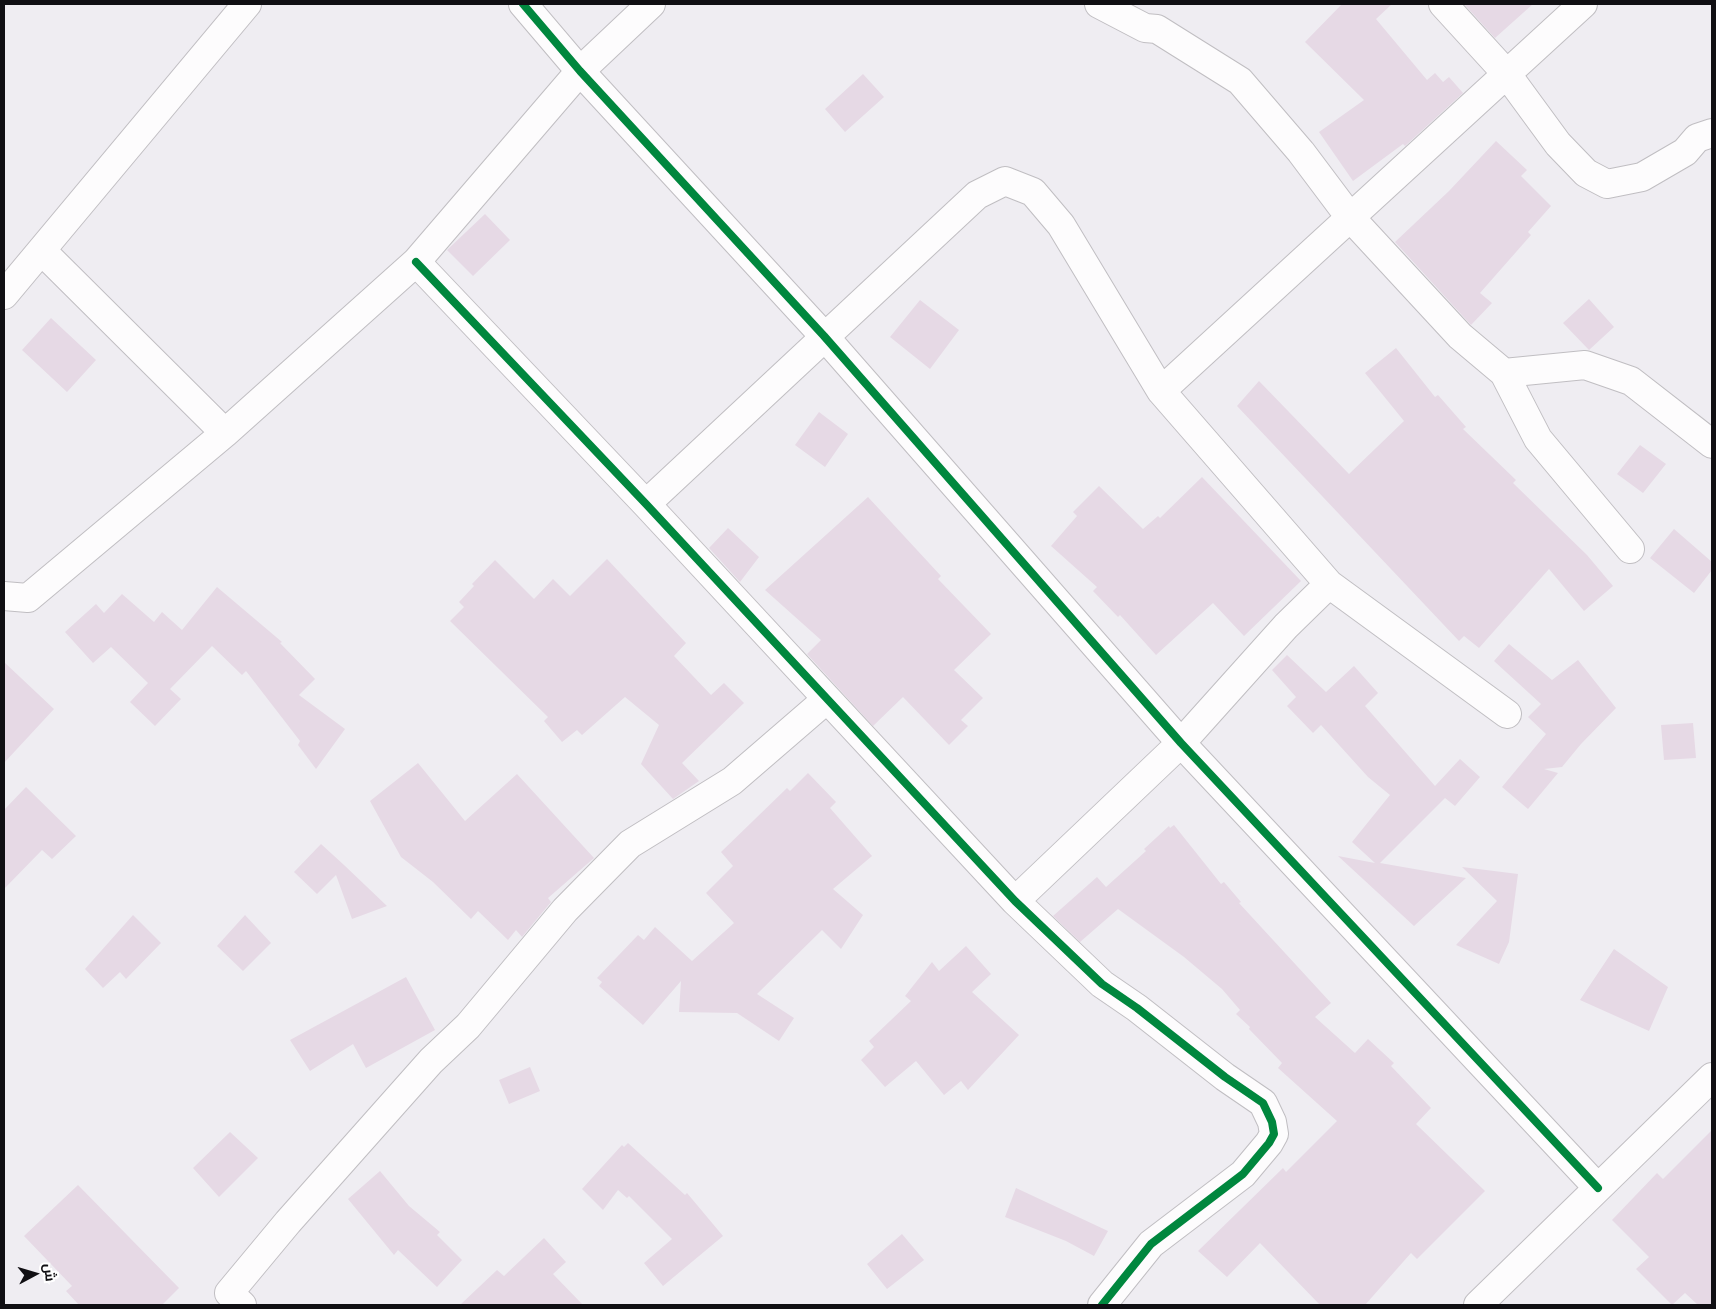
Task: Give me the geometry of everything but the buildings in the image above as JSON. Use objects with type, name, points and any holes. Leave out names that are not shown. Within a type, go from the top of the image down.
[{"type":"street","points":[[4,295],[247,4]]},
{"type":"street","points":[[523,4],[580,71],[824,336],[1181,743],[1598,1188]]},
{"type":"street","points":[[4,596],[28,598],[225,433],[416,262],[580,71],[651,4]]},
{"type":"street","points":[[1099,4],[1145,28],[1157,29],[1240,81],[1301,152],[1349,216],[1460,336],[1504,373],[1538,439],[1630,549]]},
{"type":"street","points":[[1443,4],[1506,74],[1558,144],[1586,173],[1607,184],[1642,177],[1685,152],[1697,138],[1712,134]]},
{"type":"street","points":[[1161,391],[1349,216],[1583,4]]},
{"type":"street","points":[[646,504],[977,195],[1005,181],[1034,192],[1061,225],[1161,391],[1330,584],[1507,714]]},
{"type":"street","points":[[42,251],[225,433]]},
{"type":"street","points":[[416,262],[646,504],[1015,902],[1102,984],[1137,1008],[1225,1077],[1264,1103],[1272,1122],[1274,1134],[1244,1174],[1151,1244],[1102,1305]]},
{"type":"street","points":[[1504,373],[1585,365],[1631,381],[1712,444]]},
{"type":"street","points":[[1015,902],[1181,743],[1286,626],[1330,584]]},
{"type":"street","points":[[242,1305],[230,1293],[288,1222],[418,1076],[468,1026],[565,910],[630,844],[732,781],[827,699]]},
{"type":"street","points":[[1478,1305],[1712,1077]]},
{"type":"cycle path","points":[[523,4],[580,71],[824,336],[1181,743],[1598,1188]]},
{"type":"cycle path","points":[[416,262],[646,504],[1015,901],[1102,984],[1137,1008],[1225,1077],[1263,1103],[1272,1122],[1274,1134],[1269,1143],[1243,1174],[1151,1244],[1102,1305]]}]
